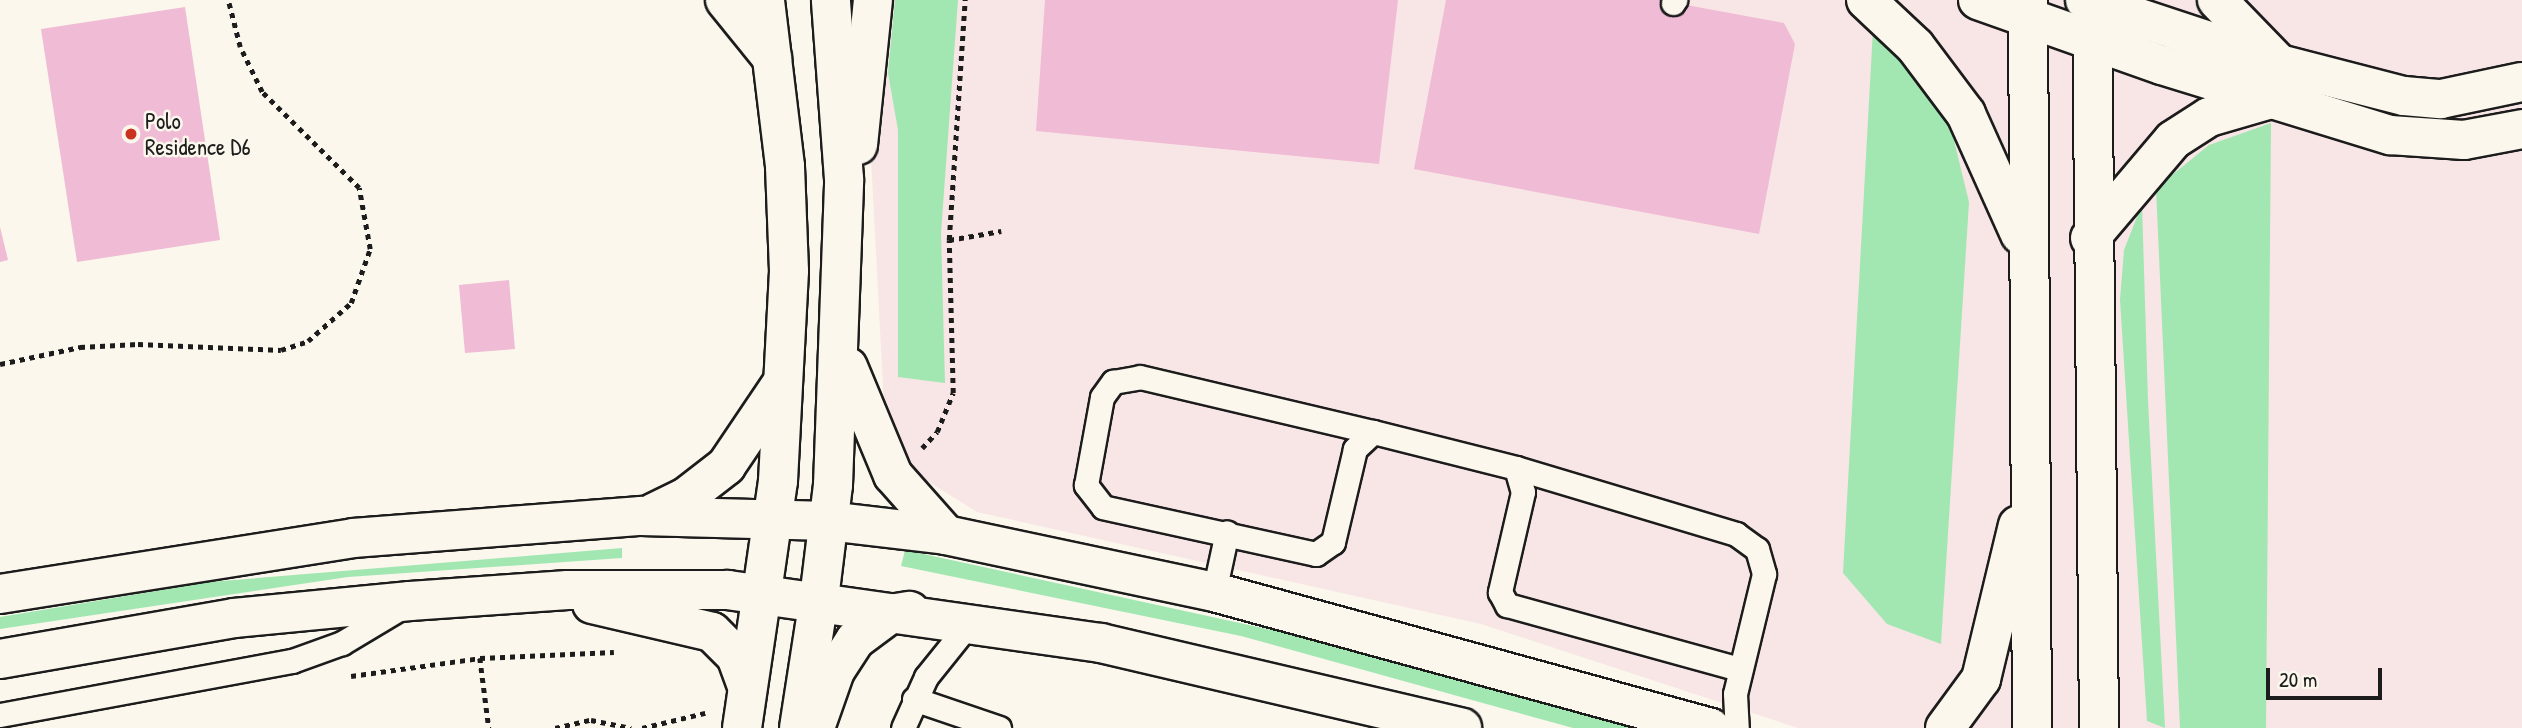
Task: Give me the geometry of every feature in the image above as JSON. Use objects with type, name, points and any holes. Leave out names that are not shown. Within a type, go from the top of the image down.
[{"type":"street","points":[[725,0],[775,62]]},
{"type":"street","points":[[742,728],[774,518],[787,375],[785,166],[775,62],[765,0]]},
{"type":"street","points":[[799,728],[829,521],[840,345],[844,179],[831,0]]},
{"type":"street","points":[[844,179],[866,109],[873,0]]},
{"type":"street","points":[[1866,0],[1915,46],[1966,114],[2005,190],[2030,271]]},
{"type":"street","points":[[1978,0],[2028,8],[2091,11],[2427,140],[2522,129]]},
{"type":"street","points":[[2217,0],[2273,82]]},
{"type":"street","points":[[2028,8],[2032,728]]},
{"type":"street","points":[[2091,11],[2090,238],[2099,728]]},
{"type":"street","points":[[2090,238],[2173,140],[2273,82],[2356,87],[2441,99],[2522,82]]},
{"type":"street","points":[[840,345],[878,448],[910,497],[946,535]]},
{"type":"street","points":[[641,516],[686,497],[726,466],[787,375]]},
{"type":"street","points":[[1945,728],[1981,679],[2006,562],[2030,490]]},
{"type":"street","points":[[0,594],[353,538],[641,516],[829,521],[946,535],[1214,592],[1711,728]]},
{"type":"street","points":[[568,590],[615,612],[706,629],[736,656],[747,686]]},
{"type":"street","points":[[0,659],[221,620],[410,601],[568,590],[762,592],[971,621],[1231,670],[1462,728]]},
{"type":"street","points":[[815,728],[835,671],[855,640],[890,614],[910,611]]},
{"type":"street","points":[[2096,615],[2125,728]]},
{"type":"lane","points":[[1373,432],[1355,449],[1336,534],[1323,552],[1095,502],[1087,476],[1102,397],[1113,382],[1140,377],[1373,432],[1517,468],[1748,540],[1763,561],[1764,574],[1740,669],[1737,728]]},
{"type":"lane","points":[[1517,468],[1524,492],[1500,592],[1507,605],[1740,669]]},
{"type":"lane","points":[[1214,592],[1227,532]]},
{"type":"lane","points":[[0,715],[292,661],[366,631],[410,601]]},
{"type":"lane","points":[[903,728],[915,699],[971,621]]},
{"type":"lane","points":[[915,699],[999,728]]},
{"type":"path","points":[[0,364],[80,347],[138,344],[281,350],[308,341],[351,303],[370,249],[359,188],[262,92],[240,47],[228,0]]},
{"type":"path","points":[[912,457],[937,432],[953,393],[949,240],[965,0]]},
{"type":"path","points":[[949,240],[1001,230]]},
{"type":"path","points":[[336,678],[480,658],[618,652]]},
{"type":"path","points":[[480,658],[489,728]]},
{"type":"path","points":[[642,728],[706,713]]},
{"type":"path","points":[[555,728],[591,720],[631,728]]},
{"type":"shaded area","points":[[889,0],[2522,0],[2522,728],[1798,728],[1481,624],[977,512],[915,473],[885,424],[870,138]]},
{"type":"green space","points":[[895,0],[958,0],[941,233],[945,383],[898,377],[898,130],[888,73]]},
{"type":"green space","points":[[1873,29],[1896,48],[1949,120],[1969,202],[1941,644],[1887,624],[1843,573]]},
{"type":"green space","points":[[2271,123],[2266,728],[2180,728],[2156,188],[2209,145]]},
{"type":"green space","points":[[2142,204],[2148,401],[2165,728],[2147,721],[2120,300],[2124,250]]},
{"type":"green space","points":[[622,548],[622,558],[348,577],[0,629],[0,617],[210,582]]},
{"type":"green space","points":[[905,550],[1341,645],[1631,728],[1573,728],[1241,636],[901,566]]},
{"type":"building","points":[[1045,0],[1398,0],[1379,164],[1036,131]]},
{"type":"building","points":[[1446,0],[1659,0],[1784,23],[1795,44],[1759,234],[1414,169]]},
{"type":"building","name":"Polo Residence D6","points":[[185,7],[220,240],[77,262],[41,29]]},
{"type":"building","points":[[0,227],[8,260],[0,262]]},
{"type":"building","points":[[509,280],[515,349],[465,353],[459,285]]},
{"type":"place","name":"Polo Residence D6","points":[[131,134]]}]
